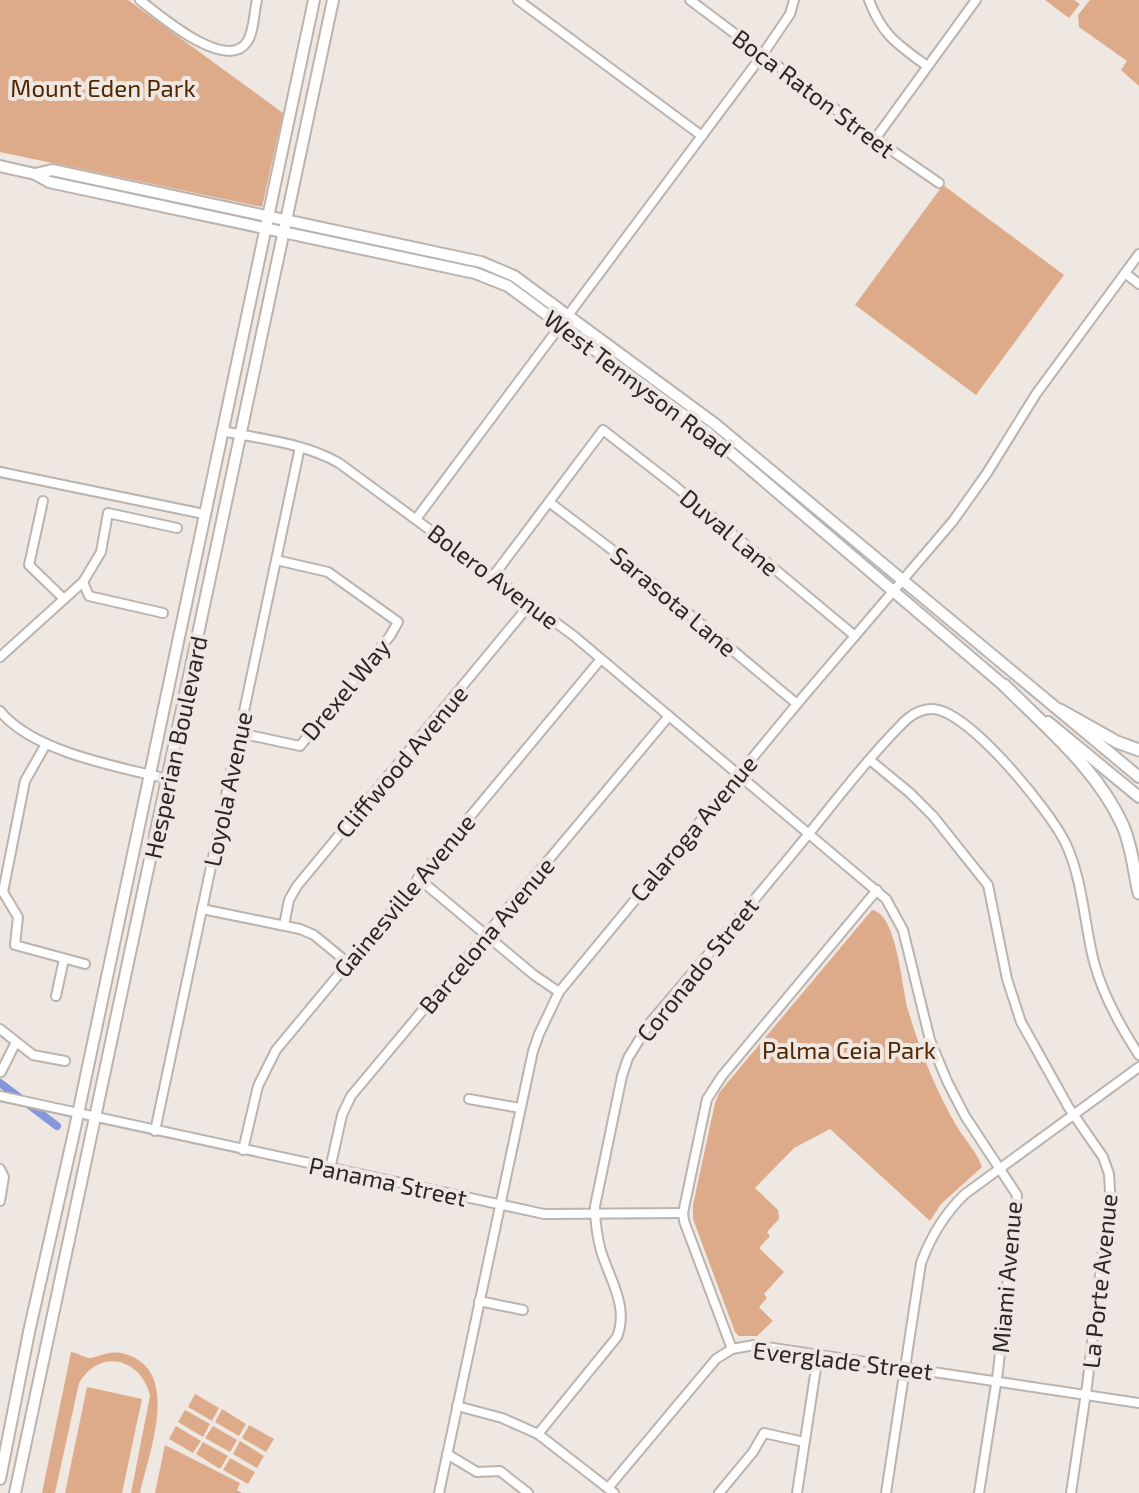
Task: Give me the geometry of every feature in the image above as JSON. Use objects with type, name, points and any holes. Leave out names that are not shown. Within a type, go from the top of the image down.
[{"type":"highway","points":[[1004,685],[1083,765],[1105,793],[1124,828],[1139,893]]},
{"type":"highway","points":[[1060,710],[1117,742],[1139,750]]},
{"type":"main road","name":"Hesperian Boulevard","points":[[0,1479],[314,0]]},
{"type":"main road","name":"Hesperian Boulevard","points":[[15,1493],[333,0]]},
{"type":"main road","name":"West Tennyson Road","points":[[0,166],[35,174],[49,182],[475,273],[508,286],[564,320],[715,424],[1139,777]]},
{"type":"main road","name":"West Tennyson Road","points":[[35,174],[52,170],[267,215],[481,262],[514,276],[564,320],[708,433],[1139,797]]},
{"type":"street","points":[[140,0],[207,46],[231,51],[249,40],[257,0]]},
{"type":"street","points":[[518,0],[702,136]]},
{"type":"street","name":"Boca Raton Street","points":[[690,0],[875,139],[939,183]]},
{"type":"street","points":[[416,519],[763,54],[790,14],[794,0]]},
{"type":"street","points":[[869,0],[878,24],[899,46],[927,66]]},
{"type":"street","points":[[875,139],[976,0]]},
{"type":"street","name":"Calaroga Avenue","points":[[439,1493],[520,1108],[539,1034],[559,992],[970,498],[1036,394],[1139,254]]},
{"type":"street","points":[[1125,273],[1139,284]]},
{"type":"street","name":"Duval Lane","points":[[549,502],[603,430],[855,636]]},
{"type":"street","name":"Bolero Avenue","points":[[222,431],[300,447],[339,463],[531,603],[739,774]]},
{"type":"street","name":"Loyola Avenue","points":[[155,1131],[300,447]]},
{"type":"street","points":[[0,472],[204,514]]},
{"type":"street","points":[[43,501],[29,565],[64,599]]},
{"type":"street","points":[[494,575],[549,502]]},
{"type":"street","name":"Sarasota Lane","points":[[549,502],[615,552],[797,704]]},
{"type":"street","points":[[0,657],[83,582],[101,552],[108,513],[177,528]]},
{"type":"street","name":"Drexel Way","points":[[239,733],[300,746],[390,636],[398,622],[328,572],[276,560]]},
{"type":"street","points":[[83,582],[89,596],[163,613]]},
{"type":"street","name":"Cliffwood Avenue","points":[[284,925],[289,900],[297,886],[531,603]]},
{"type":"street","name":"Gainesville Avenue","points":[[243,1150],[258,1086],[271,1057],[601,659]]},
{"type":"street","name":"Coronado Street","points":[[538,1434],[617,1337],[622,1325],[622,1313],[600,1246],[595,1214],[597,1191],[622,1076],[637,1040],[870,760],[901,724],[914,714],[932,709],[943,711],[968,726],[992,749],[1059,832],[1075,866],[1101,983],[1111,1008],[1139,1055]]},
{"type":"street","points":[[0,711],[5,718],[46,744],[70,754],[168,779]]},
{"type":"street","name":"Barcelona Avenue","points":[[330,1169],[342,1115],[351,1096],[669,716]]},
{"type":"street","points":[[46,744],[25,781],[2,894],[18,917],[15,945],[85,964]]},
{"type":"street","name":"La Porte Avenue","points":[[870,760],[933,816],[988,885],[1007,979],[1021,1022],[1073,1114],[1103,1157],[1109,1174],[1110,1191],[1086,1395],[1071,1493]]},
{"type":"street","name":"Miami Avenue","points":[[739,774],[877,890],[895,914],[903,930],[930,1040],[947,1081],[965,1116],[1013,1187],[1017,1203],[979,1493]]},
{"type":"street","points":[[418,878],[534,975],[559,992]]},
{"type":"street","points":[[732,1349],[683,1213],[704,1113],[713,1087],[877,890]]},
{"type":"street","points":[[202,909],[284,925],[314,935],[348,963]]},
{"type":"street","points":[[56,996],[64,959]]},
{"type":"street","points":[[0,1029],[33,1055],[65,1061]]},
{"type":"street","points":[[1,1072],[16,1042]]},
{"type":"street","points":[[886,1493],[921,1263],[930,1239],[953,1206],[999,1168],[1139,1067]]},
{"type":"street","name":"Panama Street","points":[[0,1096],[544,1214],[683,1213]]},
{"type":"street","points":[[469,1099],[520,1108]]},
{"type":"street","points":[[0,1169],[4,1177],[0,1201]]},
{"type":"street","points":[[479,1301],[523,1310]]},
{"type":"street","name":"Everglade Street","points":[[611,1491],[716,1359],[732,1349],[754,1345],[1139,1403]]},
{"type":"street","points":[[797,1493],[818,1355]]},
{"type":"street","points":[[457,1406],[502,1418],[538,1434],[611,1491]]},
{"type":"street","points":[[719,1493],[753,1452],[764,1433],[804,1442]]},
{"type":"street","points":[[447,1454],[477,1472],[500,1471],[528,1493]]},
{"type":"green space","name":"Mount Eden Park","points":[[0,0],[128,0],[283,113],[262,207],[0,152]]},
{"type":"green space","points":[[1045,0],[1074,0],[1080,4],[1069,18]]},
{"type":"green space","points":[[1090,0],[1139,0],[1139,86],[1121,70],[1127,61],[1079,27],[1078,15]]},
{"type":"green space","points":[[943,185],[1064,275],[976,395],[855,305]]},
{"type":"green space","name":"Palma Ceia Park","points":[[872,910],[880,914],[893,937],[908,1010],[935,1083],[982,1167],[941,1204],[930,1221],[830,1129],[794,1148],[755,1188],[778,1210],[779,1219],[767,1232],[770,1236],[759,1248],[784,1272],[764,1294],[767,1298],[759,1307],[773,1321],[757,1336],[739,1336],[693,1219],[693,1205],[715,1103],[719,1093]]},
{"type":"green space","points":[[71,1352],[89,1358],[125,1354],[142,1363],[153,1377],[157,1414],[140,1493],[131,1493],[150,1396],[146,1383],[130,1366],[109,1362],[88,1372],[79,1383],[55,1493],[42,1493]]},
{"type":"green space","points":[[87,1387],[142,1399],[122,1493],[65,1493]]},
{"type":"green space","points":[[195,1394],[219,1408],[212,1421],[188,1407]]},
{"type":"green space","points":[[222,1409],[246,1424],[239,1436],[215,1422]]},
{"type":"green space","points":[[185,1410],[210,1424],[203,1437],[178,1422]]},
{"type":"green space","points":[[249,1425],[274,1439],[266,1452],[242,1438]]},
{"type":"green space","points":[[176,1426],[201,1441],[193,1453],[169,1439]]},
{"type":"green space","points":[[213,1426],[237,1440],[230,1452],[205,1438]]},
{"type":"green space","points":[[240,1441],[264,1456],[257,1468],[233,1454]]},
{"type":"green space","points":[[203,1442],[228,1456],[220,1469],[196,1454]]},
{"type":"green space","points":[[165,1445],[240,1483],[237,1490],[242,1493],[155,1493]]},
{"type":"green space","points":[[230,1458],[255,1472],[248,1484],[223,1470]]},
{"type":"waterway","points":[[0,1083],[57,1126]]}]
